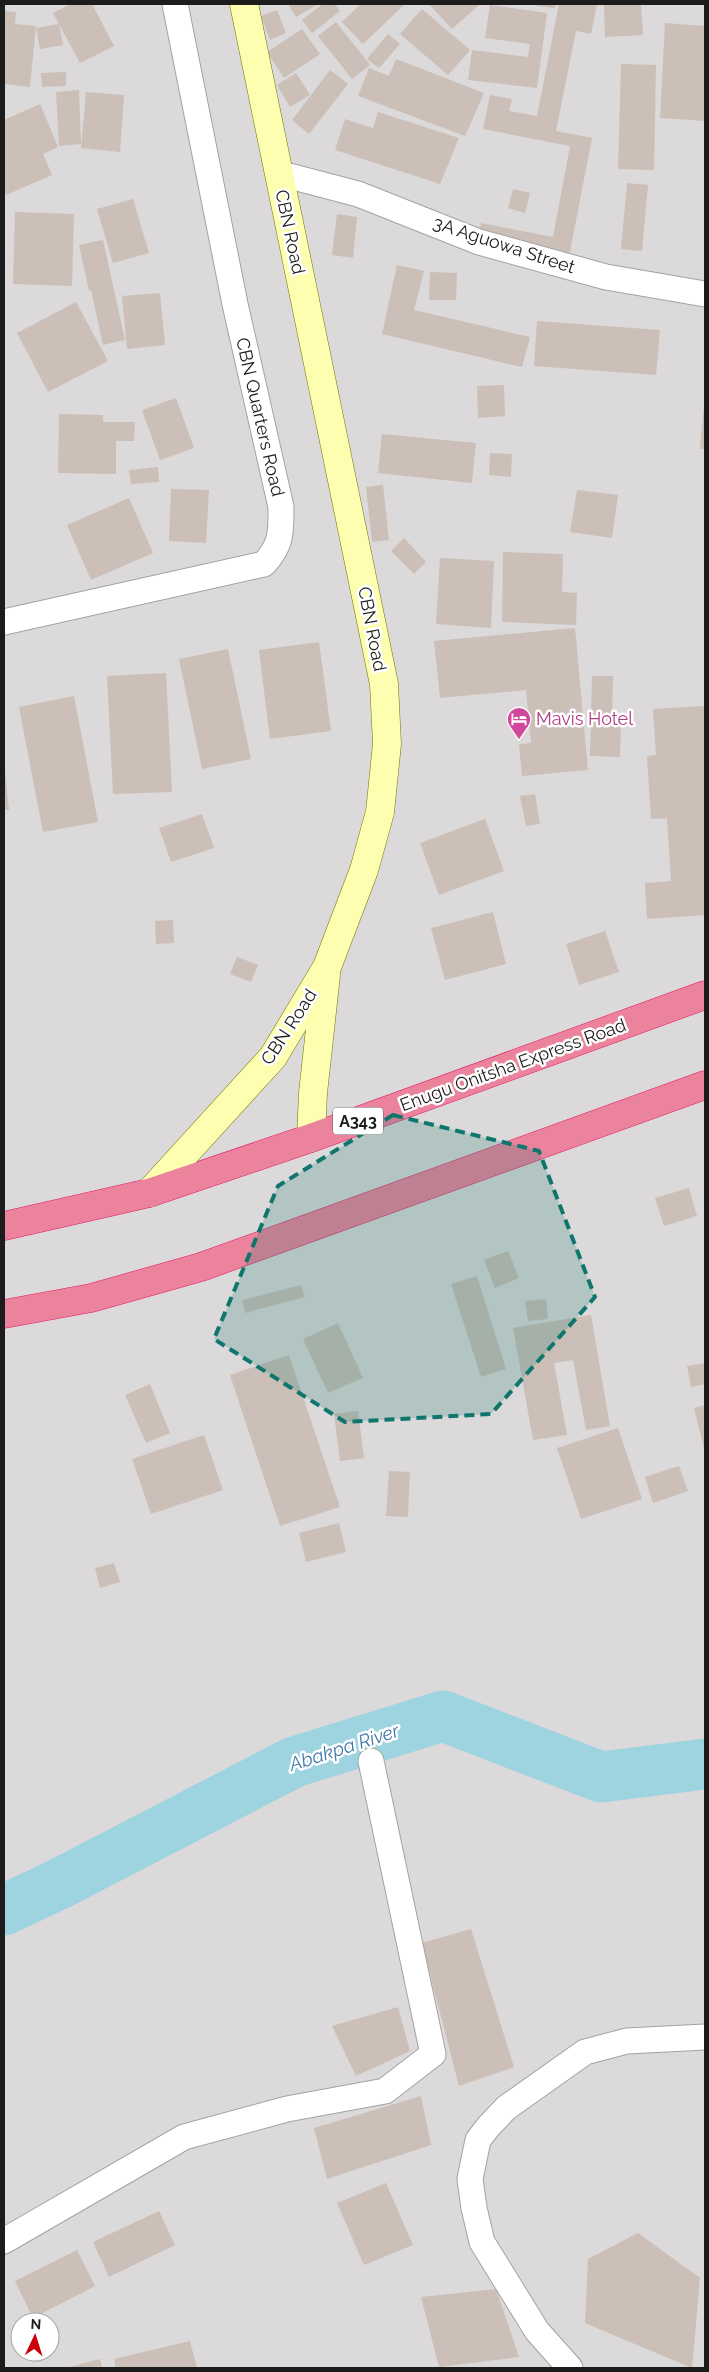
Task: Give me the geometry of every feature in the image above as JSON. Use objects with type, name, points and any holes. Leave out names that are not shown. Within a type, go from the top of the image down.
[{"type":"highway","name":"Enugu Onitsha Express Road","points":[[4,1226],[149,1194],[311,1138],[705,995]]},
{"type":"highway","points":[[4,1314],[91,1298],[201,1267],[705,1085]]},
{"type":"main road","name":"CBN Road","points":[[149,1194],[273,1057],[327,967],[364,870],[380,812],[388,744],[384,684],[244,4]]},
{"type":"main road","points":[[311,1138],[327,967]]},
{"type":"street","name":"CBN Quarters Road","points":[[4,622],[264,564],[276,551],[281,533],[281,507],[235,304],[175,4]]},
{"type":"street","name":"3A Aguowa Street","points":[[278,173],[358,194],[479,242],[606,277],[705,294]]},
{"type":"street","points":[[4,2241],[184,2137],[287,2109],[385,2091],[433,2054],[371,1761]]},
{"type":"street","points":[[570,2368],[537,2331],[482,2242],[470,2179],[478,2140],[488,2126],[506,2108],[586,2052],[627,2041],[705,2037]]},
{"type":"highlighted area","points":[[393,1115],[539,1151],[595,1297],[491,1414],[345,1422],[214,1339],[278,1186]]},
{"type":"shaded area","points":[[4,4],[705,4],[705,2368],[4,2368]]},
{"type":"building","points":[[71,4],[92,4],[114,46],[80,63],[53,13]]},
{"type":"building","points":[[288,4],[318,4],[296,17]]},
{"type":"building","points":[[323,4],[335,4],[340,11],[312,33],[302,20]]},
{"type":"building","points":[[361,4],[405,4],[363,44],[342,22]]},
{"type":"building","points":[[429,4],[480,4],[452,29]]},
{"type":"building","points":[[537,4],[556,4],[555,8],[537,6]]},
{"type":"building","points":[[559,4],[597,4],[591,34],[576,31],[556,131],[592,138],[567,267],[476,249],[481,223],[553,237],[570,146],[483,129],[490,95],[512,99],[509,111],[537,116]]},
{"type":"building","points":[[641,4],[643,35],[605,37],[604,5]]},
{"type":"building","points":[[490,5],[547,13],[537,88],[468,80],[472,50],[528,57],[530,44],[485,38]]},
{"type":"building","points":[[422,9],[470,50],[448,75],[400,34]]},
{"type":"building","points":[[277,10],[286,33],[270,40],[261,16]]},
{"type":"building","points":[[4,11],[16,12],[15,24],[36,26],[30,87],[4,84]]},
{"type":"building","points":[[336,22],[370,65],[352,79],[318,36]]},
{"type":"building","points":[[665,23],[705,26],[705,121],[660,118]]},
{"type":"building","points":[[59,24],[63,45],[40,49],[36,28]]},
{"type":"building","points":[[302,29],[320,54],[284,78],[267,52]]},
{"type":"building","points":[[388,34],[400,44],[379,68],[367,59]]},
{"type":"building","points":[[396,59],[484,93],[465,136],[358,96],[369,68],[389,76]]},
{"type":"building","points":[[621,64],[656,65],[654,170],[618,169]]},
{"type":"building","points":[[330,70],[348,84],[309,134],[292,120]]},
{"type":"building","points":[[66,72],[66,86],[42,87],[41,73]]},
{"type":"building","points":[[296,73],[310,95],[290,107],[277,85]]},
{"type":"building","points":[[79,90],[81,144],[59,146],[56,92]]},
{"type":"building","points":[[86,92],[124,95],[120,152],[81,148]]},
{"type":"building","points":[[40,104],[58,147],[43,154],[52,175],[6,195],[4,191],[4,120]]},
{"type":"building","points":[[378,112],[459,138],[440,184],[335,150],[345,119],[373,128]]},
{"type":"building","points":[[627,183],[648,185],[642,251],[621,249]]},
{"type":"building","points":[[513,189],[530,193],[525,213],[508,208]]},
{"type":"building","points":[[133,199],[149,253],[113,263],[97,209]]},
{"type":"building","points":[[15,212],[74,214],[72,286],[13,284]]},
{"type":"building","points":[[337,214],[357,217],[353,258],[332,255]]},
{"type":"building","points":[[103,240],[125,340],[103,345],[79,245]]},
{"type":"building","points":[[397,265],[424,271],[414,310],[530,337],[522,367],[382,334]]},
{"type":"building","points":[[430,272],[457,273],[456,300],[429,300]]},
{"type":"building","points":[[160,293],[165,345],[127,349],[122,296]]},
{"type":"building","points":[[76,302],[108,361],[48,392],[17,333]]},
{"type":"building","points":[[537,321],[660,330],[656,375],[534,366]]},
{"type":"building","points":[[504,385],[505,416],[478,418],[477,386]]},
{"type":"building","points":[[176,398],[194,448],[160,460],[142,410]]},
{"type":"building","points":[[704,406],[705,449],[700,449]]},
{"type":"building","points":[[59,414],[103,415],[103,422],[135,422],[134,441],[116,441],[116,474],[58,473]]},
{"type":"building","points":[[382,434],[476,443],[472,483],[378,473]]},
{"type":"building","points":[[490,453],[512,454],[511,477],[489,475]]},
{"type":"building","points":[[158,467],[159,482],[131,484],[129,470]]},
{"type":"building","points":[[383,485],[389,540],[372,542],[366,487]]},
{"type":"building","points":[[171,489],[209,490],[206,543],[169,541]]},
{"type":"building","points":[[577,490],[618,495],[612,538],[570,532]]},
{"type":"building","points":[[129,498],[153,553],[91,580],[67,525]]},
{"type":"building","points":[[404,538],[426,562],[414,574],[391,551]]},
{"type":"building","points":[[503,552],[563,554],[562,592],[577,593],[576,625],[502,622]]},
{"type":"building","points":[[440,558],[494,561],[491,628],[436,624]]},
{"type":"building","points":[[575,628],[588,770],[522,776],[519,744],[531,743],[526,690],[440,698],[434,641]]},
{"type":"building","points":[[319,642],[331,731],[270,739],[259,650]]},
{"type":"building","points":[[228,649],[251,759],[202,769],[179,659]]},
{"type":"building","points":[[166,673],[172,792],[113,794],[107,676]]},
{"type":"building","points":[[592,676],[613,676],[612,720],[621,720],[620,757],[590,756]]},
{"type":"building","points":[[74,696],[98,822],[43,832],[19,707]]},
{"type":"building","points":[[705,706],[705,915],[647,919],[645,883],[671,881],[667,818],[651,819],[647,756],[656,755],[653,709]]},
{"type":"building","points":[[4,762],[9,810],[4,810]]},
{"type":"building","points":[[535,794],[540,824],[526,826],[520,796]]},
{"type":"building","points":[[202,814],[214,848],[171,862],[159,828]]},
{"type":"building","points":[[485,819],[504,871],[439,895],[420,843]]},
{"type":"building","points":[[493,912],[506,964],[445,980],[431,928]]},
{"type":"building","points":[[173,920],[174,943],[156,944],[155,921]]},
{"type":"building","points":[[605,931],[619,972],[579,985],[566,944]]},
{"type":"building","points":[[237,957],[258,965],[251,982],[230,974]]},
{"type":"building","points":[[689,1188],[697,1216],[664,1226],[655,1198]]},
{"type":"building","points":[[508,1251],[519,1278],[495,1288],[484,1260]]},
{"type":"building","points":[[477,1276],[506,1369],[481,1377],[451,1284]]},
{"type":"building","points":[[301,1285],[305,1297],[245,1313],[242,1300]]},
{"type":"building","points":[[546,1299],[548,1319],[528,1321],[525,1301]]},
{"type":"building","points":[[591,1315],[610,1426],[586,1430],[573,1360],[554,1363],[567,1435],[533,1440],[513,1328]]},
{"type":"building","points":[[338,1323],[363,1378],[328,1393],[303,1339]]},
{"type":"building","points":[[289,1355],[340,1507],[280,1526],[230,1375]]},
{"type":"building","points":[[705,1363],[705,1384],[691,1387],[687,1366]]},
{"type":"building","points":[[150,1384],[170,1433],[146,1443],[125,1395]]},
{"type":"building","points":[[705,1405],[705,1452],[694,1408]]},
{"type":"building","points":[[358,1411],[364,1458],[340,1461],[334,1414]]},
{"type":"building","points":[[618,1428],[642,1499],[581,1519],[557,1448]]},
{"type":"building","points":[[204,1435],[223,1490],[151,1514],[132,1459]]},
{"type":"building","points":[[679,1466],[688,1491],[653,1503],[645,1477]]},
{"type":"building","points":[[389,1471],[410,1472],[408,1517],[386,1516]]},
{"type":"building","points":[[339,1523],[346,1552],[306,1562],[299,1533]]},
{"type":"building","points":[[114,1563],[120,1582],[100,1588],[95,1568]]},
{"type":"building","points":[[471,1929],[514,2067],[459,2086],[422,1943]]},
{"type":"building","points":[[398,2007],[410,2051],[356,2076],[332,2026]]},
{"type":"building","points":[[421,2096],[431,2145],[327,2179],[314,2128]]},
{"type":"building","points":[[386,2183],[413,2245],[364,2265],[337,2203]]},
{"type":"building","points":[[159,2211],[175,2245],[109,2277],[93,2242]]},
{"type":"building","points":[[638,2233],[700,2278],[692,2368],[585,2323],[588,2259]]},
{"type":"building","points":[[77,2250],[95,2286],[45,2312],[30,2312],[15,2281]]},
{"type":"building","points":[[496,2289],[519,2357],[439,2367],[421,2297]]},
{"type":"building","points":[[190,2341],[197,2368],[116,2368],[114,2359]]},
{"type":"building","points":[[100,2359],[102,2368],[66,2368]]},
{"type":"waterway","name":"Abakpa River","points":[[4,1910],[59,1884],[294,1762],[443,1716],[601,1777],[705,1764]]},
{"type":"place","name":"Mavis Hotel","points":[[519,740]]}]
